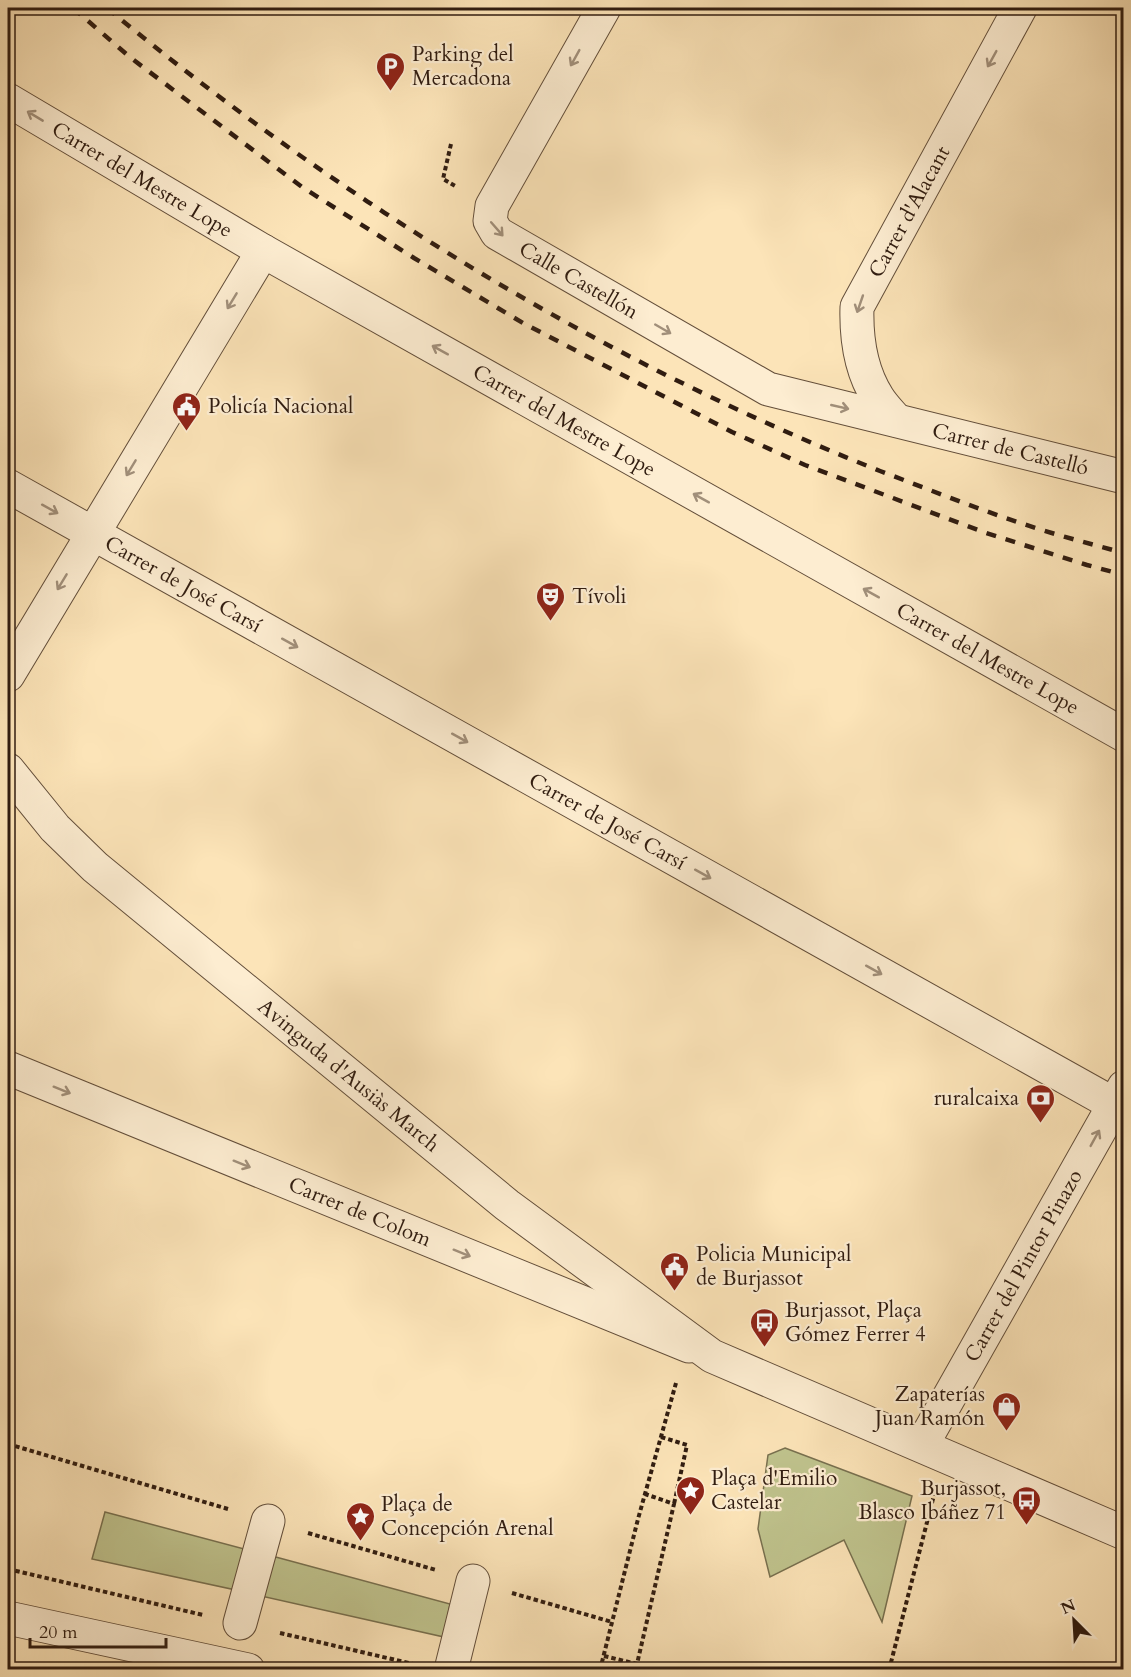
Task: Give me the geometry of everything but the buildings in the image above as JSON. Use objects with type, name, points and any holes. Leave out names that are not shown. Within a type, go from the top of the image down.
[{"type":"street","name":"Calle Castellón","points":[[604,8],[492,206],[490,221],[497,232],[768,389],[896,420]]},
{"type":"street","name":"Carrer d'Alacant","points":[[896,420],[878,399],[864,368],[856,338],[857,307],[1020,8]]},
{"type":"street","name":"Carrer del Mestre Lope","points":[[8,100],[263,251],[1124,735]]},
{"type":"street","points":[[8,675],[263,251]]},
{"type":"street","name":"Carrer de Castelló","points":[[896,420],[1124,477]]},
{"type":"street","name":"Carrer de José Carsí","points":[[8,486],[1120,1100]]},
{"type":"street","name":"Avinguda d'Ausiàs March","points":[[8,770],[55,828],[95,867],[507,1205],[700,1351]]},
{"type":"street","name":"Carrer de Colom","points":[[8,1068],[700,1351]]},
{"type":"street","name":"Carrer del Pintor Pinazo","points":[[922,1445],[1120,1100]]},
{"type":"street","points":[[700,1351],[1124,1533]]},
{"type":"street","points":[[240,1623],[268,1521]]},
{"type":"street","points":[[452,1670],[473,1581]]},
{"type":"street","points":[[8,1618],[248,1670]]},
{"type":"path","points":[[600,1670],[661,1437],[700,1351]]},
{"type":"path","points":[[604,1656],[636,1667],[687,1445],[661,1437]]},
{"type":"path","points":[[889,1670],[935,1490],[922,1445]]},
{"type":"path","points":[[645,1494],[674,1504]]},
{"type":"green space","points":[[785,1448],[912,1496],[882,1622],[844,1540],[770,1577],[758,1529],[768,1455]]},
{"type":"green space","points":[[105,1512],[248,1550],[236,1590],[92,1559]]},
{"type":"green space","points":[[272,1556],[450,1604],[444,1637],[261,1596]]},
{"type":"railway","points":[[73,8],[131,58],[302,187],[523,323],[732,432],[805,465],[986,533],[1124,575]]},
{"type":"railway","points":[[107,8],[286,146],[380,210],[476,270],[574,326],[674,379],[776,427],[880,471],[1019,522],[1124,553]]},
{"type":"place","name":"Parking del Mercadona","points":[[391,92]]},
{"type":"place","name":"Policía Nacional","points":[[187,432]]},
{"type":"place","name":"Tívoli","points":[[551,622]]},
{"type":"place","name":"ruralcaixa","points":[[1040,1124]]},
{"type":"place","name":"Policia Municipal de Burjassot","points":[[675,1292]]},
{"type":"place","name":"Burjassot, Plaça Gómez Ferrer 4","points":[[764,1348]]},
{"type":"place","name":"Zapaterías Juan Ramón","points":[[1006,1432]]},
{"type":"place","name":"Plaça d'Emilio Castelar","points":[[690,1516]]},
{"type":"place","name":"Burjassot, Blasco Ibáñez 71","points":[[1027,1526]]},
{"type":"place","name":"Plaça de Concepción Arenal","points":[[360,1542]]}]
